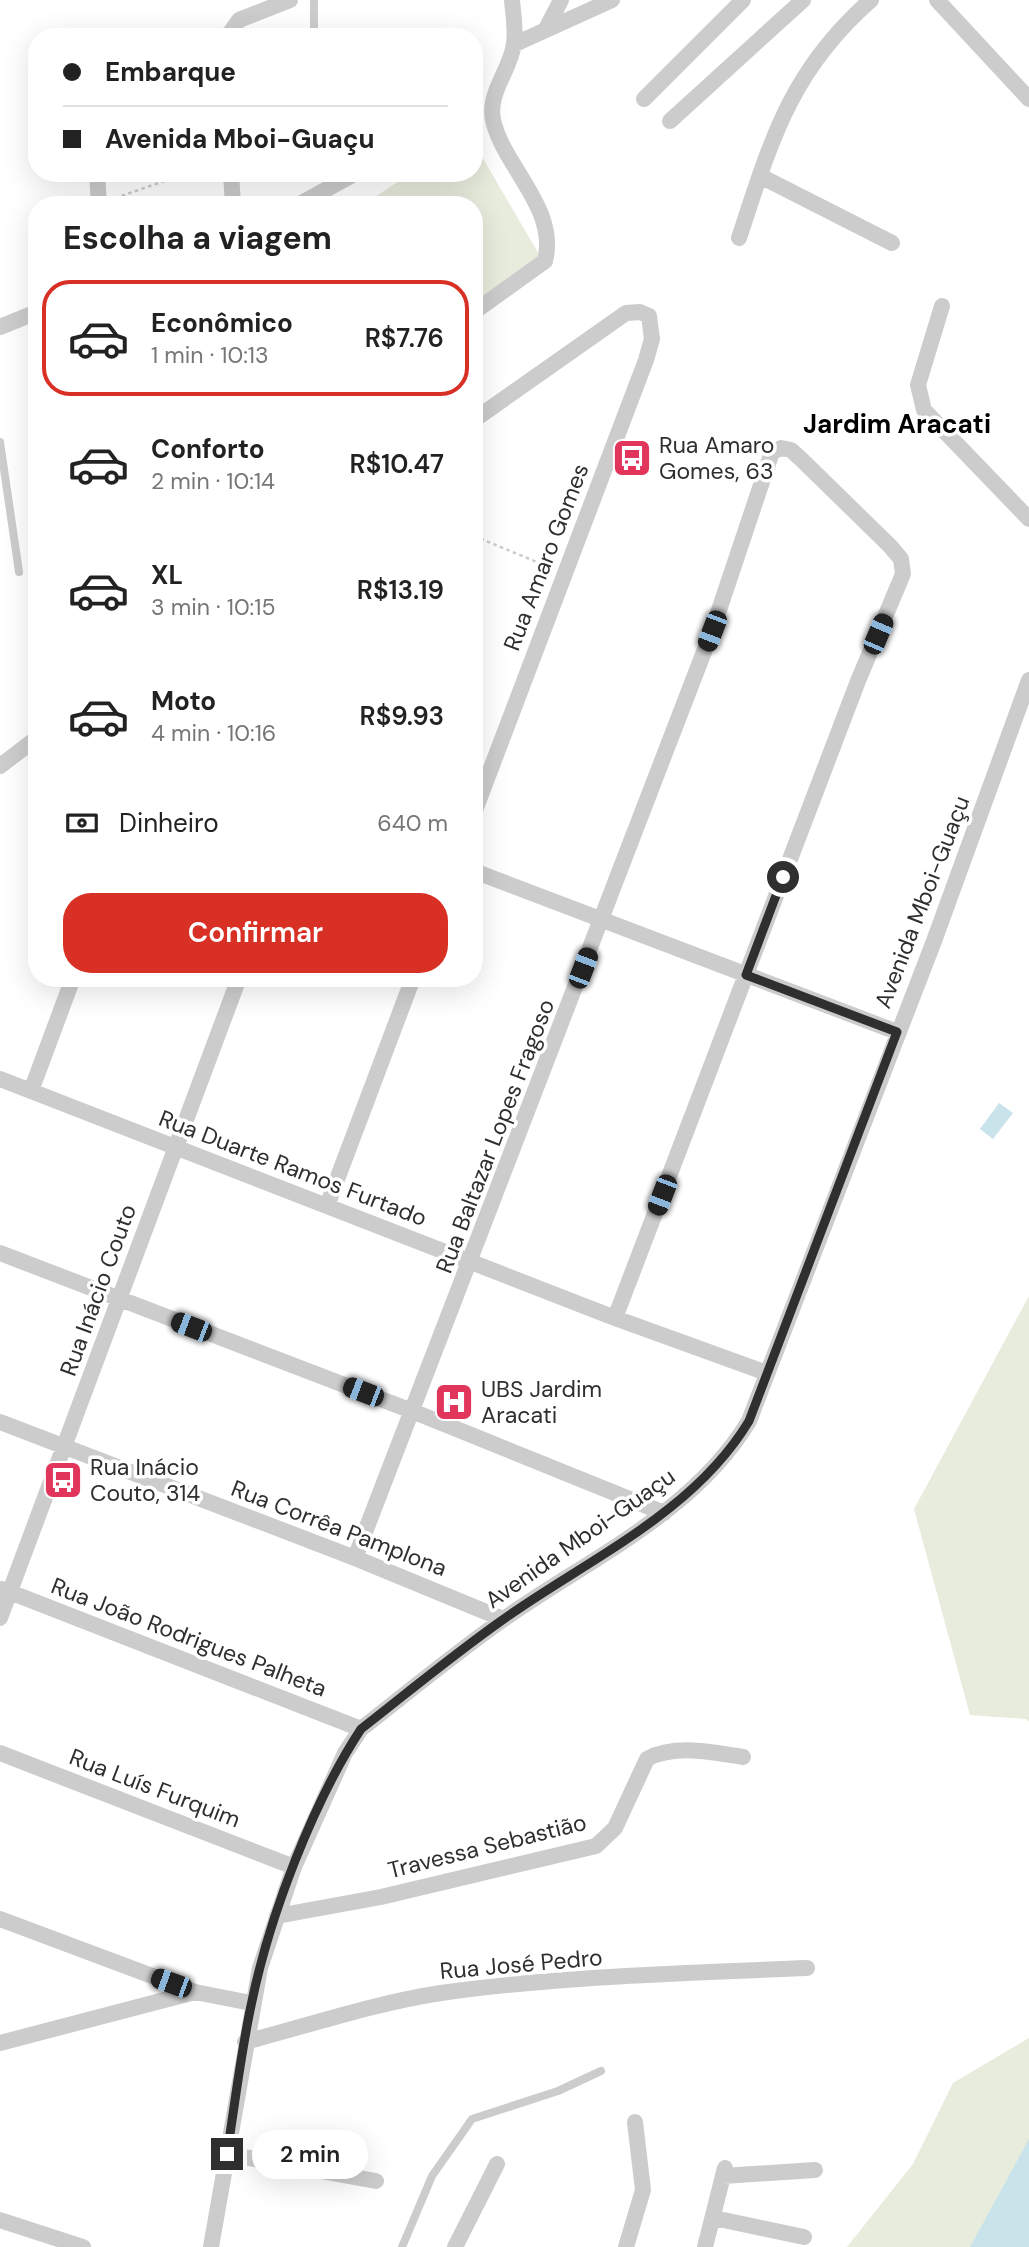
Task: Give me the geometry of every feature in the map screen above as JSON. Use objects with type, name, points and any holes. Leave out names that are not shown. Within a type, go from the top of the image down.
[{"type":"street","points":[[233,28],[239,20],[290,0]]},
{"type":"street","points":[[483,105],[514,44],[512,0]]},
{"type":"street","points":[[546,29],[561,0]]},
{"type":"street","points":[[514,44],[612,0]]},
{"type":"street","points":[[644,99],[743,0]]},
{"type":"street","points":[[670,121],[803,0]]},
{"type":"street","points":[[738,239],[794,90],[833,35],[870,0]]},
{"type":"street","points":[[937,0],[1029,99]]},
{"type":"street","points":[[1016,85],[1029,73]]},
{"type":"street","points":[[483,109],[544,221],[548,247],[545,261],[483,306]]},
{"type":"street","points":[[760,176],[892,243]]},
{"type":"street","points":[[314,196],[340,182]]},
{"type":"street","points":[[942,306],[918,385],[920,398],[925,410],[1029,519]]},
{"type":"street","name":"Rua Amaro Gomes","points":[[483,414],[626,313],[649,316],[652,339],[646,360],[483,789]]},
{"type":"street","points":[[0,327],[28,316]]},
{"type":"street","name":"Rua Baltazar Lopes Fragoso","points":[[355,1558],[472,1261],[712,631],[772,452],[781,448],[791,450],[901,559],[902,574],[858,681],[746,975]]},
{"type":"street","name":"Avenida Mboi-Guaçu","points":[[211,2247],[251,2003],[294,1867],[345,1753],[361,1729],[503,1619],[664,1513],[733,1445],[749,1421],[934,941],[1029,680]]},
{"type":"street","points":[[1011,728],[1029,726]]},
{"type":"street","points":[[0,766],[28,745]]},
{"type":"street","points":[[483,874],[897,1032]]},
{"type":"street","points":[[615,1318],[746,975]]},
{"type":"street","points":[[31,1091],[70,987]]},
{"type":"street","name":"Rua Inácio Couto","points":[[0,1618],[5,1590],[64,1446],[236,987]]},
{"type":"street","points":[[327,1206],[409,987]]},
{"type":"street","name":"Rua Duarte Ramos Furtado","points":[[0,1079],[615,1318],[767,1373]]},
{"type":"street","points":[[0,1253],[412,1411],[664,1513]]},
{"type":"street","name":"Rua Corrêa Pamplona","points":[[0,1422],[355,1558],[503,1619]]},
{"type":"street","name":"Rua João Rodrigues Palheta","points":[[5,1590],[361,1729]]},
{"type":"street","name":"Travessa Sebastião","points":[[278,1916],[381,1897],[596,1846],[615,1828],[647,1759],[668,1752],[709,1751],[743,1758]]},
{"type":"street","name":"Rua Luís Furquim","points":[[0,1753],[294,1867]]},
{"type":"street","points":[[0,1919],[195,1992],[251,2003]]},
{"type":"street","name":"Rua José Pedro","points":[[245,2042],[399,2001],[442,1993],[559,1981],[807,1968]]},
{"type":"street","points":[[0,2043],[195,1992]]},
{"type":"street","points":[[626,2247],[643,2190],[635,2122]]},
{"type":"street","points":[[227,2154],[376,2181]]},
{"type":"street","points":[[455,2247],[497,2164]]},
{"type":"street","points":[[705,2247],[724,2171],[815,2170]]},
{"type":"street","points":[[714,2218],[804,2237]]},
{"type":"street","points":[[0,2220],[83,2247]]},
{"type":"lane","points":[[314,0],[314,28]]},
{"type":"lane","points":[[0,442],[19,572]]},
{"type":"lane","points":[[402,2247],[432,2176],[472,2119],[558,2091],[601,2071]]},
{"type":"path","points":[[122,196],[162,182]]},
{"type":"path","points":[[483,540],[563,573]]},
{"type":"shaded area","points":[[483,158],[540,256],[483,297],[483,196],[376,196],[398,182],[483,182]]},
{"type":"shaded area","points":[[1029,1296],[1029,1722],[1026,1719],[970,1715],[914,1509]]},
{"type":"shaded area","points":[[1029,2038],[1029,2247],[847,2247],[913,2164],[953,2083]]},
{"type":"water","points":[[999,1103],[1013,1113],[993,1139],[980,1129]]},
{"type":"water","points":[[1029,2139],[1029,2247],[970,2247],[976,2236]]},
{"type":"place","name":"Rua Amaro Gomes, 63","points":[[632,458]]},
{"type":"place","name":"UBS Jardim Aracati","points":[[454,1402]]},
{"type":"place","name":"Rua Inácio Couto, 314","points":[[63,1480]]},
{"type":"district","name":"Jardim Aracati","points":[[897,424]]},
{"type":"route","points":[[227,2154],[251,2003],[260,1968],[294,1867],[345,1753],[361,1729],[503,1619],[536,1600],[664,1513],[727,1453],[749,1421],[897,1032],[746,975],[783,877]]}]
